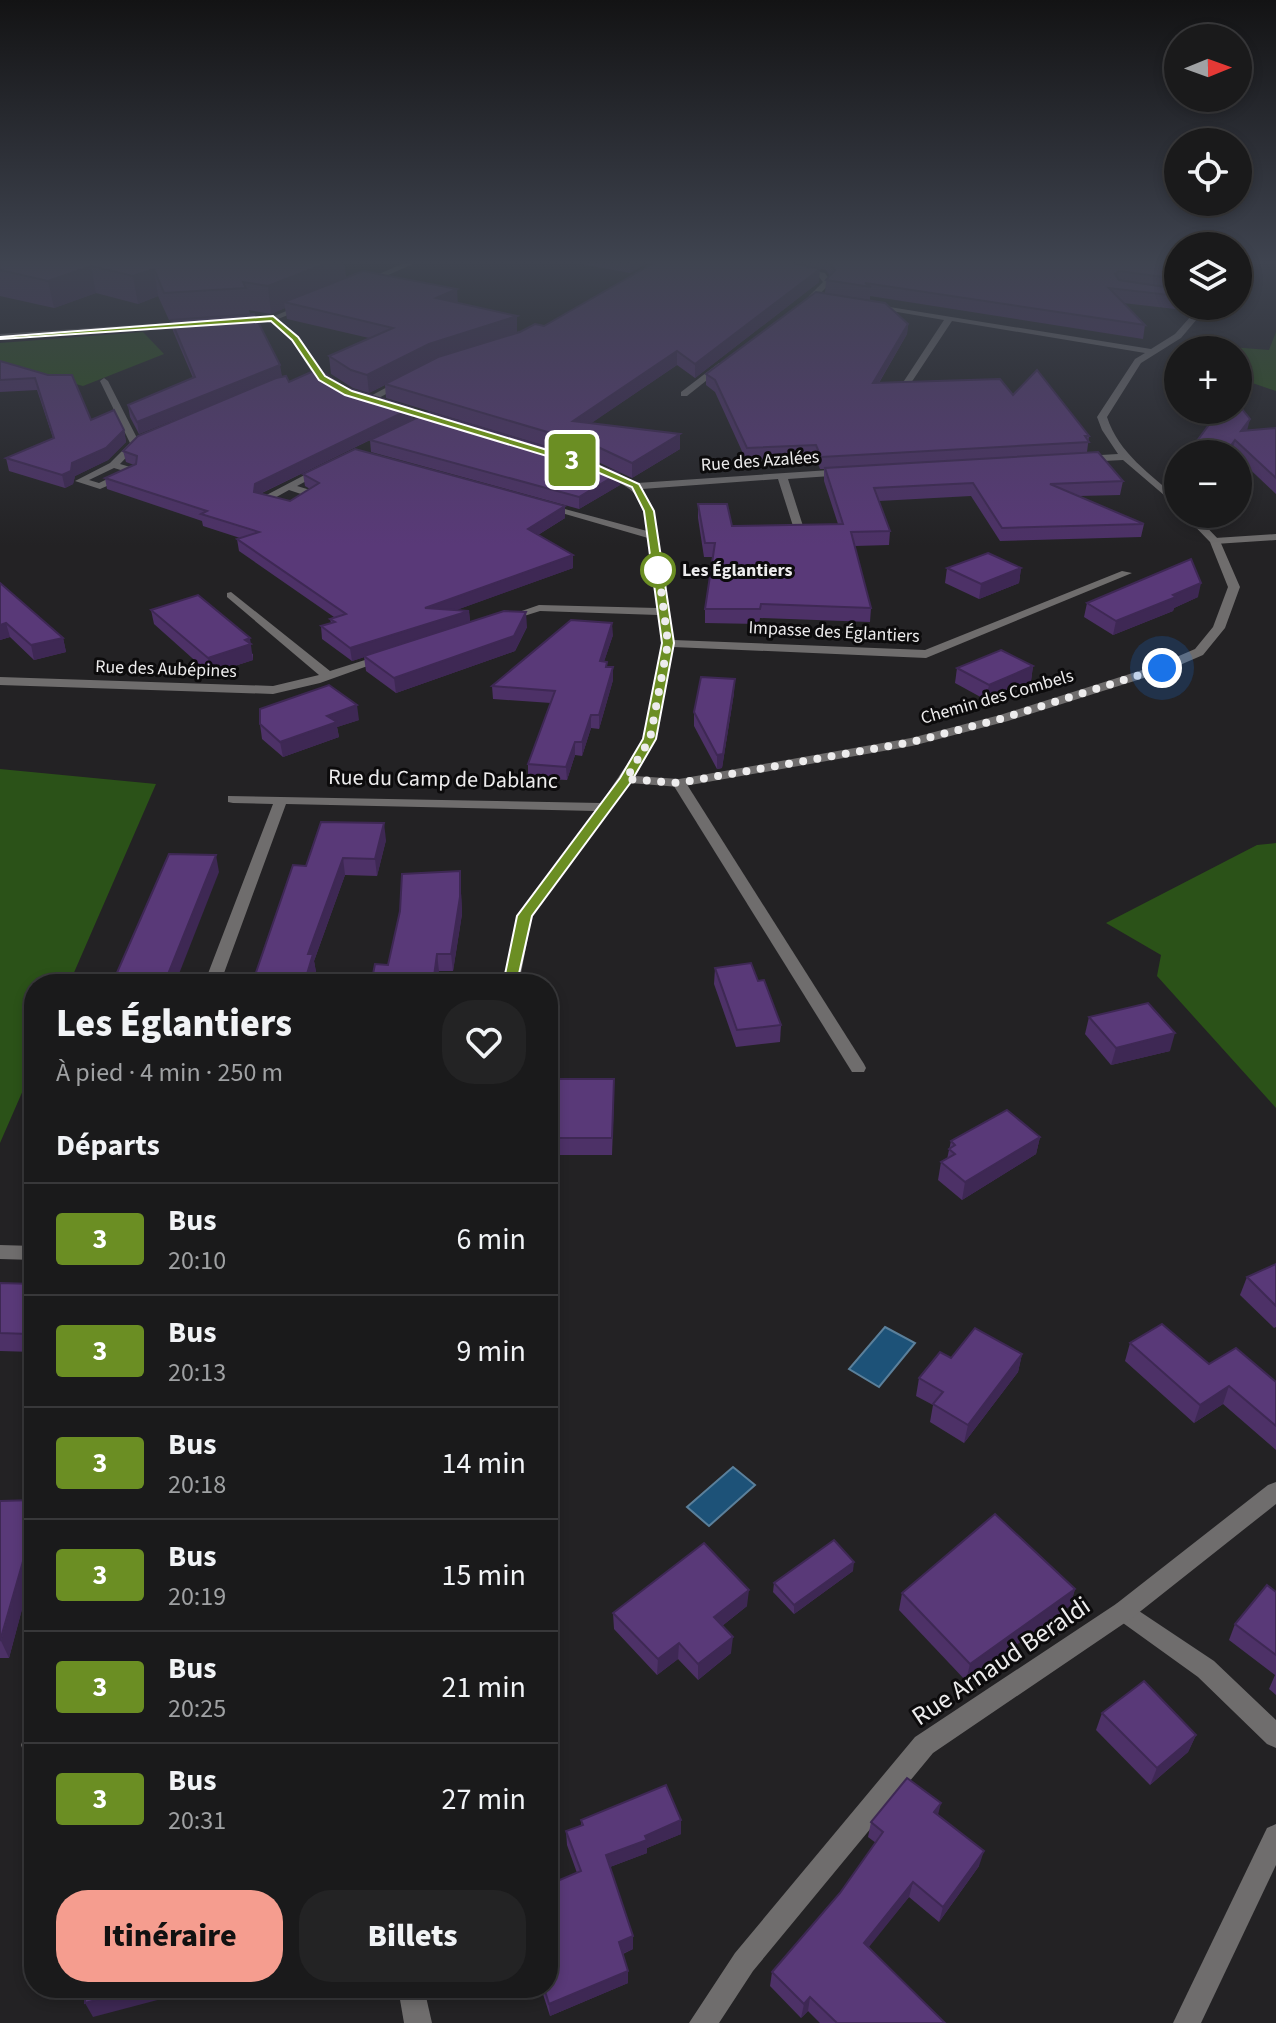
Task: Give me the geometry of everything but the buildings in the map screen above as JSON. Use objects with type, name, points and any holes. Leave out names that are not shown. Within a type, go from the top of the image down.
[{"type":"street","points":[[305,357],[314,375],[341,389]]},
{"type":"street","points":[[684,394],[732,357]]},
{"type":"street","points":[[906,384],[924,357]]},
{"type":"street","points":[[1144,357],[1138,361],[1102,417],[1104,426],[1127,457],[1164,491]]},
{"type":"street","points":[[421,373],[364,398],[424,420],[459,426]]},
{"type":"street","points":[[104,381],[135,443]]},
{"type":"street","points":[[113,465],[135,443],[163,431]]},
{"type":"street","points":[[1066,460],[1127,457]]},
{"type":"street","points":[[289,487],[328,467]]},
{"type":"street","points":[[513,974],[525,916],[626,779],[650,739],[668,643],[649,511],[636,486],[594,467]]},
{"type":"street","name":"Rue des Azalées","points":[[636,486],[856,471]]},
{"type":"street","points":[[782,475],[798,526]]},
{"type":"street","points":[[533,503],[652,536]]},
{"type":"street","name":"Chemin des Combels","points":[[626,779],[679,783],[912,742],[1004,718],[1162,668],[1199,652],[1219,628],[1234,587],[1215,541],[1202,528]]},
{"type":"street","points":[[1215,541],[1276,537]]},
{"type":"street","name":"Impasse des Églantiers","points":[[668,643],[926,654],[1126,573]]},
{"type":"street","points":[[231,595],[328,676]]},
{"type":"street","points":[[494,622],[539,608],[665,612]]},
{"type":"street","name":"Rue des Aubépines","points":[[0,681],[273,690],[404,652]]},
{"type":"street","points":[[679,783],[858,1068]]},
{"type":"street","name":"Rue du Camp de Dablanc","points":[[233,799],[605,807]]},
{"type":"street","points":[[216,974],[281,800]]},
{"type":"street","points":[[0,1252],[24,1253]]},
{"type":"street","name":"Rue Arnaud Beraldi","points":[[703,2023],[744,1962],[924,1745],[1124,1611],[1276,1491]]},
{"type":"street","points":[[1124,1611],[1206,1669],[1276,1736]]},
{"type":"street","points":[[1187,2023],[1276,1837]]},
{"type":"street","points":[[413,1998],[418,2023]]},
{"type":"green space","points":[[0,357],[155,357],[83,386],[0,363]]},
{"type":"green space","points":[[1252,357],[1276,357],[1276,391],[1252,383]]},
{"type":"green space","points":[[0,769],[156,784],[73,974],[24,974],[24,1088],[0,1143]]},
{"type":"green space","points":[[1276,843],[1276,1108],[1157,976],[1161,955],[1106,923],[1257,845]]},
{"type":"water","points":[[885,1327],[915,1343],[879,1387],[849,1369]]},
{"type":"water","points":[[733,1467],[755,1485],[709,1526],[687,1507]]},
{"type":"bus line","name":"3","points":[[307,357],[322,378],[349,393],[594,467],[636,486],[649,511],[668,643],[650,739],[626,779],[525,916],[513,974]]},
{"type":"place","name":"Les Églantiers","points":[[658,570]]},
{"type":"route","points":[[658,570],[658,567],[668,643],[650,739],[626,779],[679,783],[912,742],[1004,718],[1162,668]]}]
